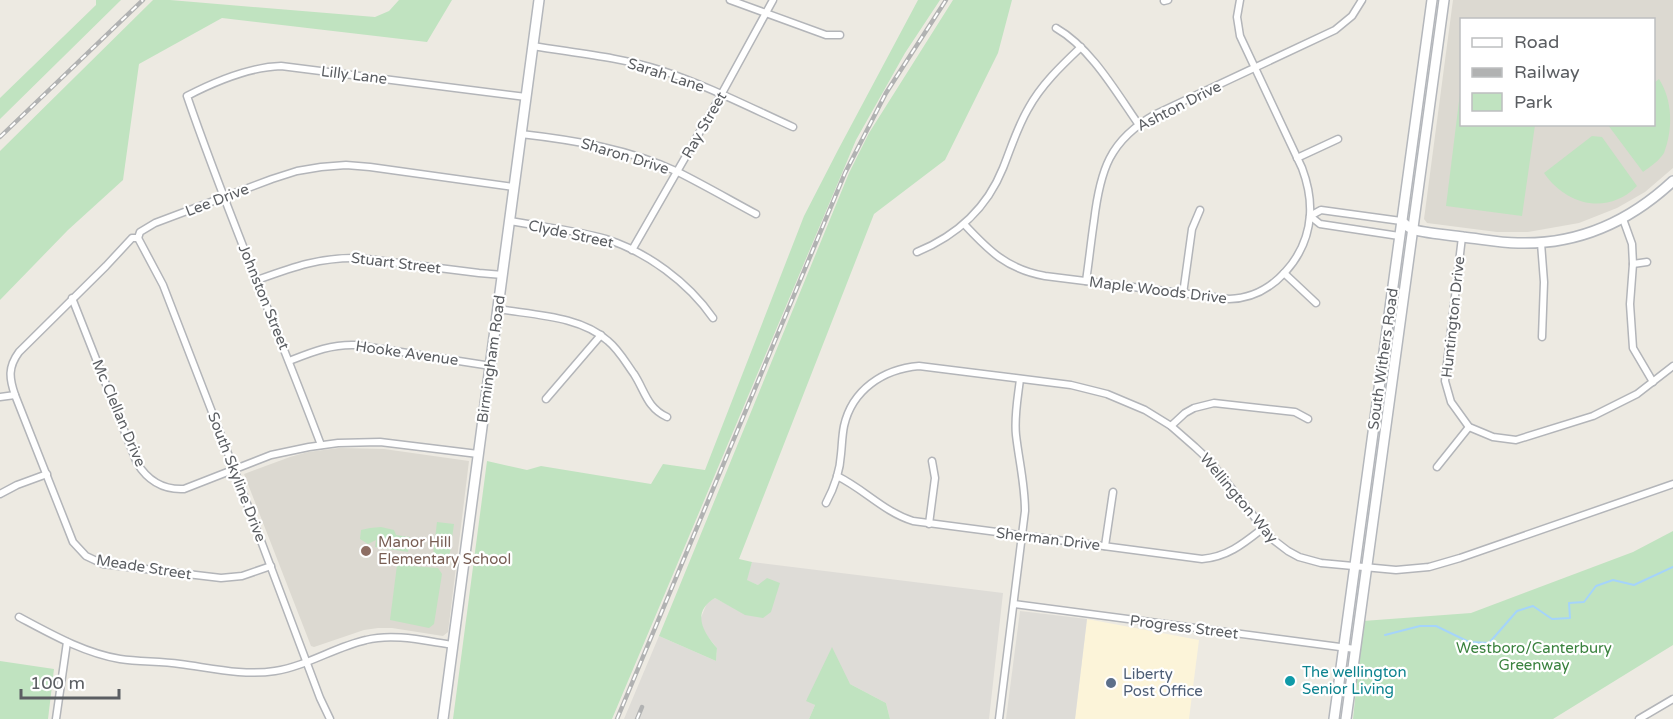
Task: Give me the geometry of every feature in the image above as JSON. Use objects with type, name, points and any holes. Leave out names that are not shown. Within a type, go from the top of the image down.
[{"type":"main road","name":"Birmingham Road","points":[[443,719],[539,0]]},
{"type":"main road","name":"South Withers Road","points":[[1334,719],[1432,0]]},
{"type":"main road","name":"South Withers Road","points":[[1346,719],[1444,0]]},
{"type":"main road","points":[[1401,221],[1413,230],[1516,243],[1541,243],[1584,235],[1623,219],[1651,201],[1673,181]]},
{"type":"main road","points":[[1399,236],[1413,230]]},
{"type":"street","points":[[730,0],[826,35],[840,34]]},
{"type":"street","name":"Ray Street","points":[[632,250],[722,95],[773,0]]},
{"type":"street","name":"Maple Woods Drive","points":[[964,224],[990,251],[1010,265],[1033,274],[1229,300],[1247,297],[1268,287],[1284,273],[1303,243],[1310,216],[1309,191],[1306,178],[1240,36],[1237,16],[1239,0]]},
{"type":"street","name":"Ashton Drive","points":[[1086,281],[1097,195],[1103,173],[1120,143],[1139,125],[1156,114],[1335,30],[1352,16],[1362,0]]},
{"type":"street","points":[[1056,28],[1081,47],[1139,125]]},
{"type":"street","name":"Sarah Lane","points":[[533,46],[636,63],[683,78],[793,127]]},
{"type":"street","points":[[917,252],[942,240],[964,224],[983,204],[998,180],[1020,122],[1033,100],[1049,79],[1081,47]]},
{"type":"street","name":"Lilly Lane","points":[[187,96],[209,85],[256,69],[281,66],[526,97]]},
{"type":"street","name":"Johnston Street","points":[[187,96],[321,445]]},
{"type":"street","name":"Sharon Drive","points":[[520,134],[591,144],[624,153],[677,172],[756,214]]},
{"type":"street","points":[[1297,158],[1338,139]]},
{"type":"street","name":"Lee Drive","points":[[15,395],[10,375],[14,359],[19,352],[132,238],[138,238],[140,232],[155,223],[297,171],[321,166],[370,167],[513,187]]},
{"type":"street","points":[[1183,294],[1192,229],[1200,210]]},
{"type":"street","points":[[1399,236],[1320,224],[1310,216],[1321,210],[1401,221]]},
{"type":"street","points":[[1623,219],[1632,244],[1630,304],[1633,348],[1653,382]]},
{"type":"street","name":"Clyde Street","points":[[510,221],[596,236],[632,250],[654,262],[687,287],[712,318]]},
{"type":"street","name":"Huntington Drive","points":[[1462,237],[1445,381],[1451,402],[1469,427]]},
{"type":"street","name":"South Skyline Drive","points":[[138,238],[163,285],[306,662],[330,719]]},
{"type":"street","points":[[1541,243],[1544,282],[1542,337]]},
{"type":"street","name":"Stuart Street","points":[[257,280],[302,264],[342,257],[503,275]]},
{"type":"street","points":[[1633,264],[1647,262]]},
{"type":"street","points":[[1284,273],[1316,303]]},
{"type":"street","name":"Mc Clellan Drive","points":[[72,298],[137,463],[153,481],[168,488],[184,489],[271,456],[321,445],[362,441],[380,442],[477,454]]},
{"type":"street","points":[[498,309],[573,322],[602,335],[621,354],[653,409],[667,417]]},
{"type":"street","points":[[546,399],[602,335]]},
{"type":"street","name":"Hooke Avenue","points":[[289,361],[319,349],[345,344],[491,366]]},
{"type":"street","name":"Wellington Way","points":[[826,503],[837,476],[848,414],[858,396],[880,376],[899,369],[919,366],[1071,385],[1107,394],[1145,410],[1171,426],[1209,461],[1263,529],[1279,545],[1299,557],[1321,563],[1396,570],[1429,567],[1673,484]]},
{"type":"street","points":[[1437,468],[1469,427],[1493,437],[1516,440],[1593,416],[1637,394],[1673,366]]},
{"type":"street","points":[[999,719],[1025,495],[1015,420],[1020,379]]},
{"type":"street","points":[[0,397],[15,395]]},
{"type":"street","name":"Meade Street","points":[[15,395],[74,542],[82,553],[103,564],[221,578],[247,575],[271,566]]},
{"type":"street","points":[[1171,426],[1194,408],[1214,403],[1295,411],[1308,419]]},
{"type":"street","points":[[929,524],[935,478],[932,461]]},
{"type":"street","points":[[0,494],[47,474]]},
{"type":"street","name":"Sherman Drive","points":[[837,476],[857,487],[893,513],[913,521],[1202,559],[1229,553],[1263,529]]},
{"type":"street","points":[[1105,546],[1113,492]]},
{"type":"street","name":"Progress Street","points":[[1014,604],[1355,649]]},
{"type":"street","points":[[19,617],[67,642],[119,659],[161,661],[251,673],[276,671],[377,638],[397,638],[453,645]]},
{"type":"street","points":[[56,719],[67,642]]},
{"type":"street","points":[[1639,719],[1673,699]]},
{"type":"shaded area","points":[[1453,0],[1673,0],[1673,168],[1645,192],[1617,208],[1579,223],[1528,232],[1497,232],[1427,223],[1424,219]]},
{"type":"shaded area","name":"Manor Hill Elementary School","points":[[339,448],[384,449],[469,461],[448,632],[443,636],[378,628],[311,646],[244,474],[308,452]]},
{"type":"shaded area","points":[[752,562],[1003,593],[989,719],[890,719],[886,703],[850,684],[806,700],[815,705],[809,719],[624,719],[659,636],[716,661],[717,648],[705,633],[700,620],[707,603],[715,598],[745,614],[758,585],[746,580]]},
{"type":"shaded area","points":[[1020,611],[1087,619],[1075,719],[1006,719]]},
{"type":"shaded area","points":[[1087,619],[1199,640],[1189,719],[1075,719]]},
{"type":"green space","points":[[96,0],[121,0],[0,119],[0,98],[96,5]]},
{"type":"green space","points":[[153,0],[375,17],[389,11],[399,0],[452,0],[427,42],[222,18],[139,64],[123,180],[68,230],[0,300],[0,151]]},
{"type":"green space","points":[[918,0],[940,0],[905,53],[856,140],[612,719],[453,719],[487,461],[527,470],[541,466],[651,484],[663,464],[705,470],[804,216]]},
{"type":"green space","points":[[953,0],[1012,0],[998,53],[945,160],[874,214],[739,559],[752,562],[747,580],[758,585],[767,578],[780,583],[771,612],[763,618],[745,615],[715,598],[708,604],[701,616],[707,635],[717,648],[716,661],[659,636],[849,173],[869,133]]},
{"type":"green space","points":[[1659,79],[1667,97],[1670,116],[1669,135],[1664,153],[1643,172],[1609,126],[1655,126],[1655,82]]},
{"type":"green space","points":[[1460,93],[1460,126],[1535,126],[1522,216],[1446,206]]},
{"type":"green space","points":[[1592,136],[1602,137],[1637,186],[1613,201],[1600,204],[1588,203],[1564,193],[1544,173]]},
{"type":"green space","points":[[437,522],[454,524],[449,559],[433,556]]},
{"type":"green space","points":[[381,527],[394,530],[396,535],[410,537],[408,552],[375,547],[376,540],[368,544],[360,539],[361,530]]},
{"type":"green space","name":"Westboro/Canterbury Greenway","points":[[1673,531],[1673,645],[1553,719],[1353,719],[1363,621],[1471,613],[1633,552]]},
{"type":"green space","points":[[397,565],[438,568],[442,574],[434,624],[429,628],[390,620]]},
{"type":"green space","points":[[832,647],[850,684],[886,703],[890,719],[809,719],[815,705],[806,701]]},
{"type":"green space","points":[[0,661],[54,669],[48,719],[0,719]]},
{"type":"waterway","points":[[1385,635],[1420,626],[1436,626],[1469,642],[1489,643],[1517,611],[1533,606],[1552,619],[1570,618],[1569,603],[1584,602],[1596,586],[1613,580],[1634,585],[1673,567]]},
{"type":"railway","points":[[0,137],[143,0]]},
{"type":"railway","points":[[617,719],[845,173],[886,93],[946,0]]},
{"type":"railway","points":[[637,719],[642,707]]},
{"type":"place","name":"Manor Hill Elementary School","points":[[366,551]]},
{"type":"place","name":"The wellington Senior Living","points":[[1290,681]]},
{"type":"place","name":"Liberty Post Office","points":[[1111,683]]}]
